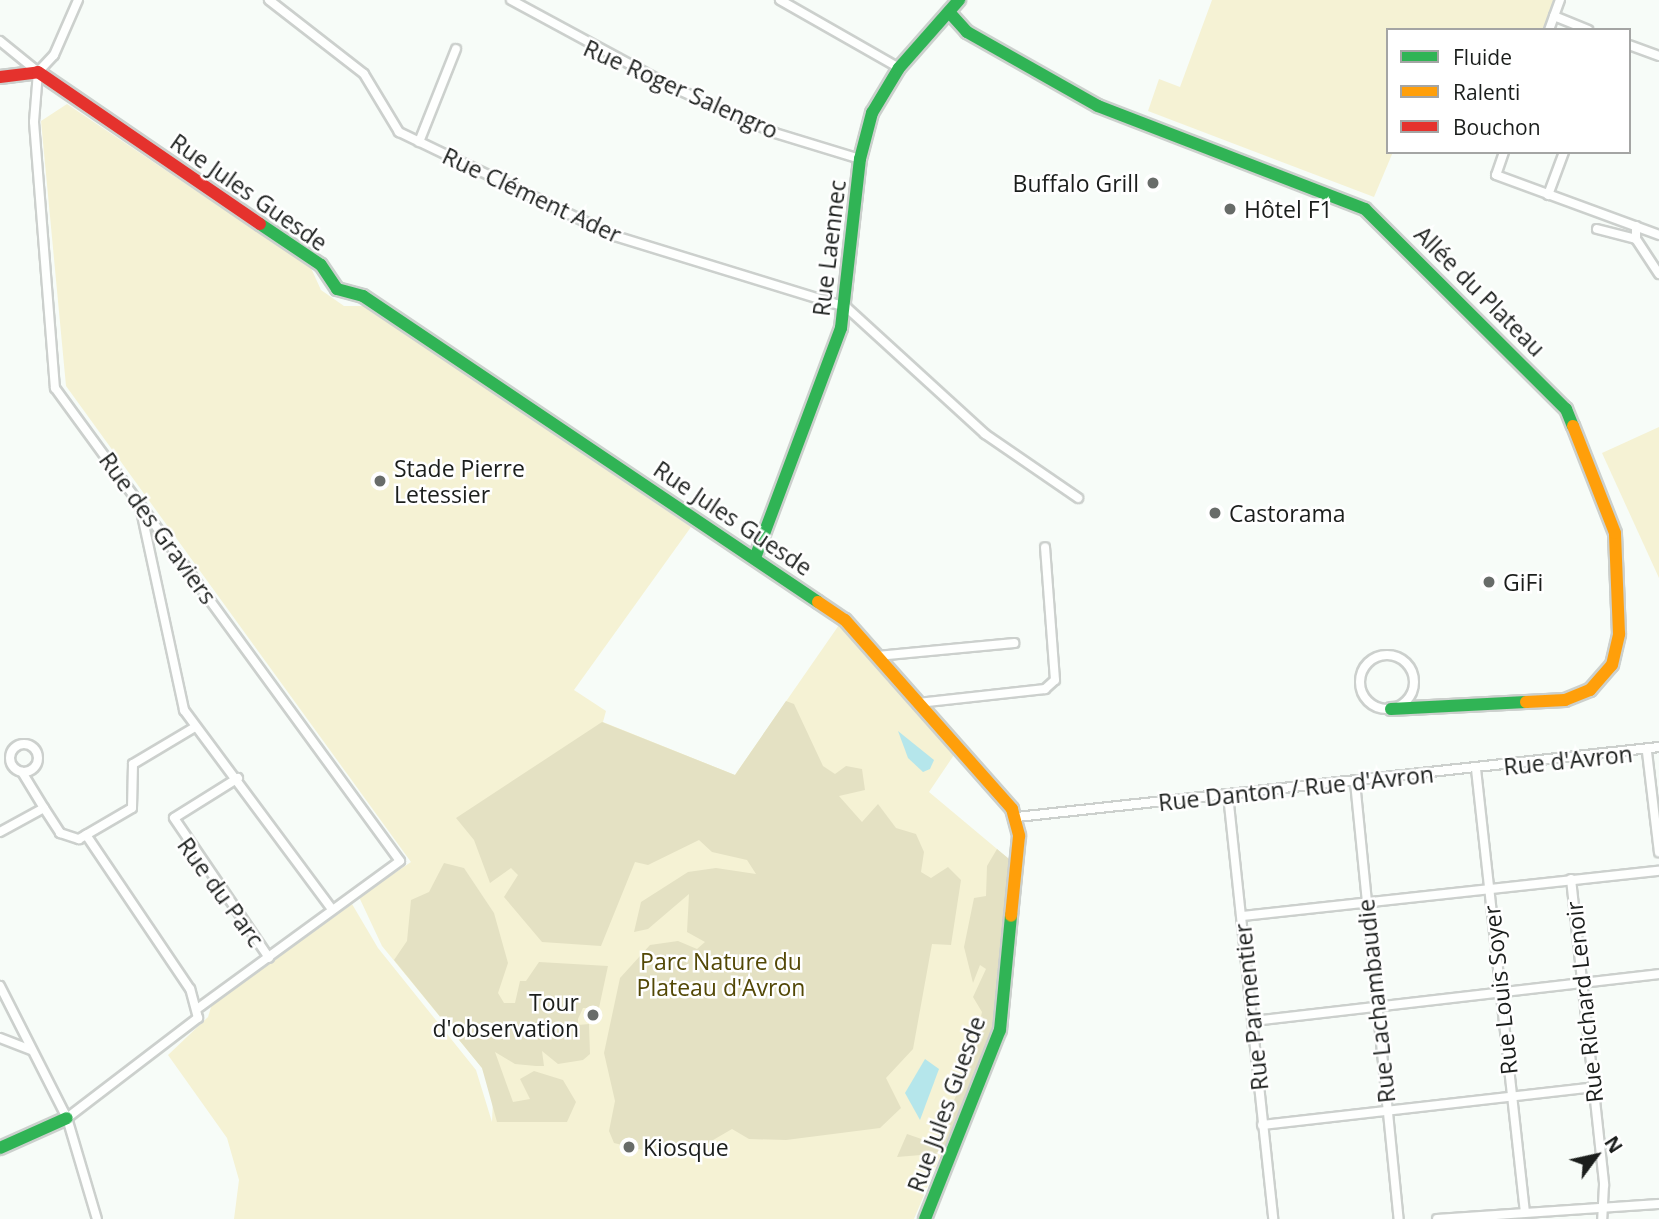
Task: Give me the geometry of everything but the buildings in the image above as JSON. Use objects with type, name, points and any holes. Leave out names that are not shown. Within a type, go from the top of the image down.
[{"type":"street","points":[[0,77],[38,72],[54,55],[78,0]]},
{"type":"street","name":"Rue Clément Ader","points":[[269,0],[363,74],[399,132],[615,236],[846,307]]},
{"type":"street","name":"Rue Roger Salengro","points":[[511,0],[575,41],[670,86],[775,133],[860,159]]},
{"type":"street","points":[[780,0],[899,68]]},
{"type":"street","name":"Rue Laennec","points":[[755,558],[846,307],[860,159],[878,99],[899,68],[959,0]]},
{"type":"street","points":[[1550,28],[1560,0]]},
{"type":"street","name":"Allée du Plateau","points":[[949,12],[967,33],[1098,106],[1365,209],[1566,409],[1615,533],[1619,634],[1612,665],[1590,690],[1565,700],[1391,709]]},
{"type":"street","points":[[1554,16],[1583,28]]},
{"type":"street","points":[[0,41],[38,72]]},
{"type":"street","points":[[1631,46],[1659,56]]},
{"type":"street","points":[[419,142],[456,49]]},
{"type":"street","name":"Rue des Graviers","points":[[38,72],[34,122],[55,388],[400,861],[334,908]]},
{"type":"street","name":"Rue Jules Guesde","points":[[38,72],[321,265],[337,289],[363,296],[845,620],[1017,817],[1000,1030],[925,1219]]},
{"type":"street","points":[[1503,154],[1496,175],[1659,235]]},
{"type":"street","points":[[1548,195],[1563,154]]},
{"type":"street","points":[[1636,226],[1636,239],[1659,274]]},
{"type":"street","points":[[1597,229],[1636,239]]},
{"type":"street","points":[[846,307],[985,434],[1078,498]]},
{"type":"street","points":[[139,503],[174,686],[195,727],[238,778],[334,908],[197,1009]]},
{"type":"street","points":[[918,703],[1045,689],[1055,680],[1045,547]]},
{"type":"street","points":[[877,656],[1014,643]]},
{"type":"street","points":[[1414,686],[1407,701],[1391,709],[1373,705],[1362,691],[1367,665],[1381,655],[1395,656],[1411,670],[1414,686],[1433,706]]},
{"type":"street","points":[[22,772],[44,808],[68,839],[86,835],[132,808],[136,800],[128,771],[134,764],[195,727]]},
{"type":"street","name":"Rue d'Avron","points":[[1476,769],[1647,752],[1659,747]]},
{"type":"street","points":[[1647,752],[1659,852]]},
{"type":"street","name":"Rue Danton / Rue d'Avron","points":[[1017,817],[1476,769]]},
{"type":"street","name":"Rue Louis Soyer","points":[[1476,769],[1525,1211]]},
{"type":"street","name":"Rue du Parc","points":[[238,778],[174,818],[269,958]]},
{"type":"street","name":"Rue Lachambaudie","points":[[1355,782],[1399,1219]]},
{"type":"street","name":"Rue Parmentier","points":[[1228,796],[1273,1219]]},
{"type":"street","points":[[0,832],[44,808]]},
{"type":"street","points":[[0,1147],[67,1118],[158,1052],[198,1018],[197,1009],[86,835]]},
{"type":"street","points":[[1242,916],[1366,900],[1659,871]]},
{"type":"street","name":"Rue Richard Lenoir","points":[[1571,879],[1604,1208],[1602,1219]]},
{"type":"street","points":[[1253,1021],[1659,974]]},
{"type":"street","points":[[0,986],[67,1118],[97,1219]]},
{"type":"street","points":[[0,1038],[33,1050]]},
{"type":"street","points":[[1262,1125],[1592,1087]]},
{"type":"street","points":[[1437,1219],[1659,1204]]},
{"type":"green space","points":[[1212,0],[1557,0],[1547,28],[1386,28],[1386,154],[1392,154],[1374,197],[1148,111],[1159,79],[1180,87]]},
{"type":"green space","name":"Parc Nature du Plateau d'Avron","points":[[67,104],[311,268],[321,290],[344,306],[365,306],[691,527],[574,690],[606,711],[603,722],[735,775],[839,625],[954,755],[929,792],[1009,859],[993,1030],[914,1219],[234,1219],[239,1180],[227,1138],[168,1055],[208,1017],[212,1004],[352,904],[378,948],[476,1070],[492,1122],[493,1098],[482,1068],[382,946],[359,897],[411,862],[66,386],[41,121]]},
{"type":"green space","points":[[1659,427],[1659,578],[1602,453]]},
{"type":"green space","name":"Parc Nature du Plateau d'Avron","points":[[786,701],[794,704],[823,766],[835,774],[846,766],[862,769],[865,790],[839,796],[862,822],[878,804],[896,828],[916,834],[924,852],[921,872],[931,878],[948,867],[961,880],[951,945],[932,944],[913,1049],[886,1078],[901,1108],[880,1128],[786,1140],[749,1139],[732,1129],[708,1143],[647,1151],[614,1143],[609,1131],[615,1101],[604,1053],[620,978],[650,945],[678,941],[697,949],[705,942],[687,932],[689,894],[648,929],[634,932],[641,902],[688,872],[716,868],[756,874],[747,860],[712,852],[699,840],[648,865],[635,862],[601,946],[542,942],[504,897],[518,875],[511,868],[490,883],[474,840],[456,818],[602,722],[735,775]]},
{"type":"green space","points":[[997,849],[1009,859],[993,1030],[945,1153],[897,1157],[907,1134],[933,1143],[937,1138],[969,1067],[982,1012],[973,997],[986,969],[980,965],[973,983],[964,947],[974,898],[986,896],[987,866]]},
{"type":"green space","points":[[444,863],[464,868],[494,913],[508,963],[498,993],[504,1003],[515,1003],[520,981],[526,981],[539,962],[608,966],[599,1008],[583,1008],[578,1019],[578,1025],[589,1024],[590,1054],[583,1060],[558,1064],[542,1051],[544,1066],[536,1066],[515,1064],[495,1052],[513,1102],[530,1099],[520,1079],[534,1071],[563,1080],[576,1102],[567,1122],[497,1122],[482,1068],[394,960],[407,941],[411,900],[429,892]]},
{"type":"water","points":[[898,731],[934,760],[930,769],[923,772],[908,758]]},
{"type":"water","points":[[925,1059],[939,1069],[920,1120],[905,1093]]},
{"type":"traffic: fast","points":[[755,558],[841,328],[860,159],[872,113],[899,68],[959,0]]},
{"type":"traffic: fast","points":[[949,12],[967,32],[1098,106],[1365,209],[1566,409],[1573,426]]},
{"type":"traffic: fast","points":[[260,224],[321,265],[337,289],[363,296],[818,602]]},
{"type":"traffic: fast","points":[[1391,709],[1526,702]]},
{"type":"traffic: fast","points":[[925,1219],[1000,1030],[1011,916]]},
{"type":"traffic: fast","points":[[0,1148],[67,1118]]},
{"type":"traffic: slow","points":[[1526,702],[1565,700],[1590,690],[1612,665],[1619,634],[1615,533],[1573,426]]},
{"type":"traffic: slow","points":[[818,602],[845,620],[1012,809],[1019,836],[1011,916]]},
{"type":"traffic: jam","points":[[0,77],[38,72],[260,224]]},
{"type":"place","name":"Buffalo Grill","points":[[1153,183]]},
{"type":"place","name":"Hôtel F1","points":[[1230,209]]},
{"type":"place","name":"Stade Pierre Letessier","points":[[380,481]]},
{"type":"place","name":"Castorama","points":[[1215,513]]},
{"type":"place","name":"GiFi","points":[[1489,582]]},
{"type":"place","name":"Tour d'observation","points":[[593,1015]]},
{"type":"place","name":"Kiosque","points":[[629,1147]]}]
